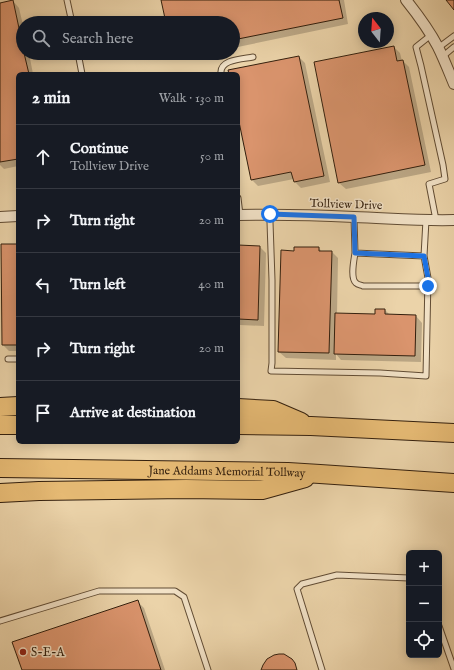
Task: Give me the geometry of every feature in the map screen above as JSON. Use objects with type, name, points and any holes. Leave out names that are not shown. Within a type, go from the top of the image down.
[{"type":"highway","points":[[0,406],[16,406]]},
{"type":"highway","points":[[240,408],[273,410],[311,426]]},
{"type":"highway","points":[[0,425],[16,425]]},
{"type":"highway","points":[[240,425],[311,426],[454,433]]},
{"type":"highway","name":"Jane Addams Memorial Tollway","points":[[0,468],[280,472],[454,483]]},
{"type":"highway","points":[[0,493],[186,489],[262,490],[320,474]]},
{"type":"street","points":[[406,0],[431,35],[454,84]]},
{"type":"street","name":"Tollview Drive","points":[[240,214],[454,220]]},
{"type":"street","points":[[0,216],[16,216]]},
{"type":"lane","points":[[67,0],[70,16]]},
{"type":"lane","points":[[270,214],[272,280],[271,371],[380,373],[426,376],[428,278],[424,256],[431,220],[429,184],[445,179],[416,47],[431,35]]},
{"type":"lane","points":[[440,52],[454,36]]},
{"type":"lane","points":[[440,52],[454,47]]},
{"type":"lane","points":[[240,59],[253,56]]},
{"type":"lane","points":[[79,60],[82,72]]},
{"type":"lane","points":[[221,72],[224,65],[235,60]]},
{"type":"lane","points":[[354,217],[355,253],[353,279],[356,283],[363,286],[428,286]]},
{"type":"lane","points":[[355,253],[424,256]]},
{"type":"lane","points":[[8,359],[16,359]]},
{"type":"lane","points":[[322,670],[297,588],[302,584],[337,575],[406,578]]},
{"type":"lane","points":[[0,622],[99,591],[175,591],[184,597],[208,670]]},
{"type":"lane","points":[[442,635],[454,669]]},
{"type":"building","points":[[13,0],[16,16],[16,60],[26,60],[29,72],[16,72],[16,159],[0,162],[0,3]]},
{"type":"building","points":[[161,0],[339,0],[343,18],[240,39],[240,16],[164,16]]},
{"type":"building","points":[[446,0],[454,0],[454,10]]},
{"type":"building","points":[[394,46],[397,61],[403,60],[425,165],[338,183],[314,62],[384,48],[394,48]]},
{"type":"building","points":[[299,56],[324,176],[294,182],[291,172],[251,180],[240,127],[240,72],[228,72],[228,70]]},
{"type":"building","points":[[1,244],[16,244],[16,345],[2,345]]},
{"type":"building","points":[[240,245],[260,246],[258,320],[240,319]]},
{"type":"building","points":[[294,247],[319,247],[319,251],[332,251],[329,353],[278,352],[281,250],[294,251]]},
{"type":"building","points":[[375,309],[385,309],[385,314],[416,315],[415,356],[334,354],[335,313],[375,314]]},
{"type":"building","points":[[138,600],[161,670],[22,670],[12,642]]},
{"type":"building","points":[[279,654],[284,654],[292,659],[297,670],[261,670],[267,659]]},
{"type":"place","name":"S-E-A","points":[[23,652]]},
{"type":"route","points":[[270,214],[354,217],[355,253],[424,256],[428,286]]}]
